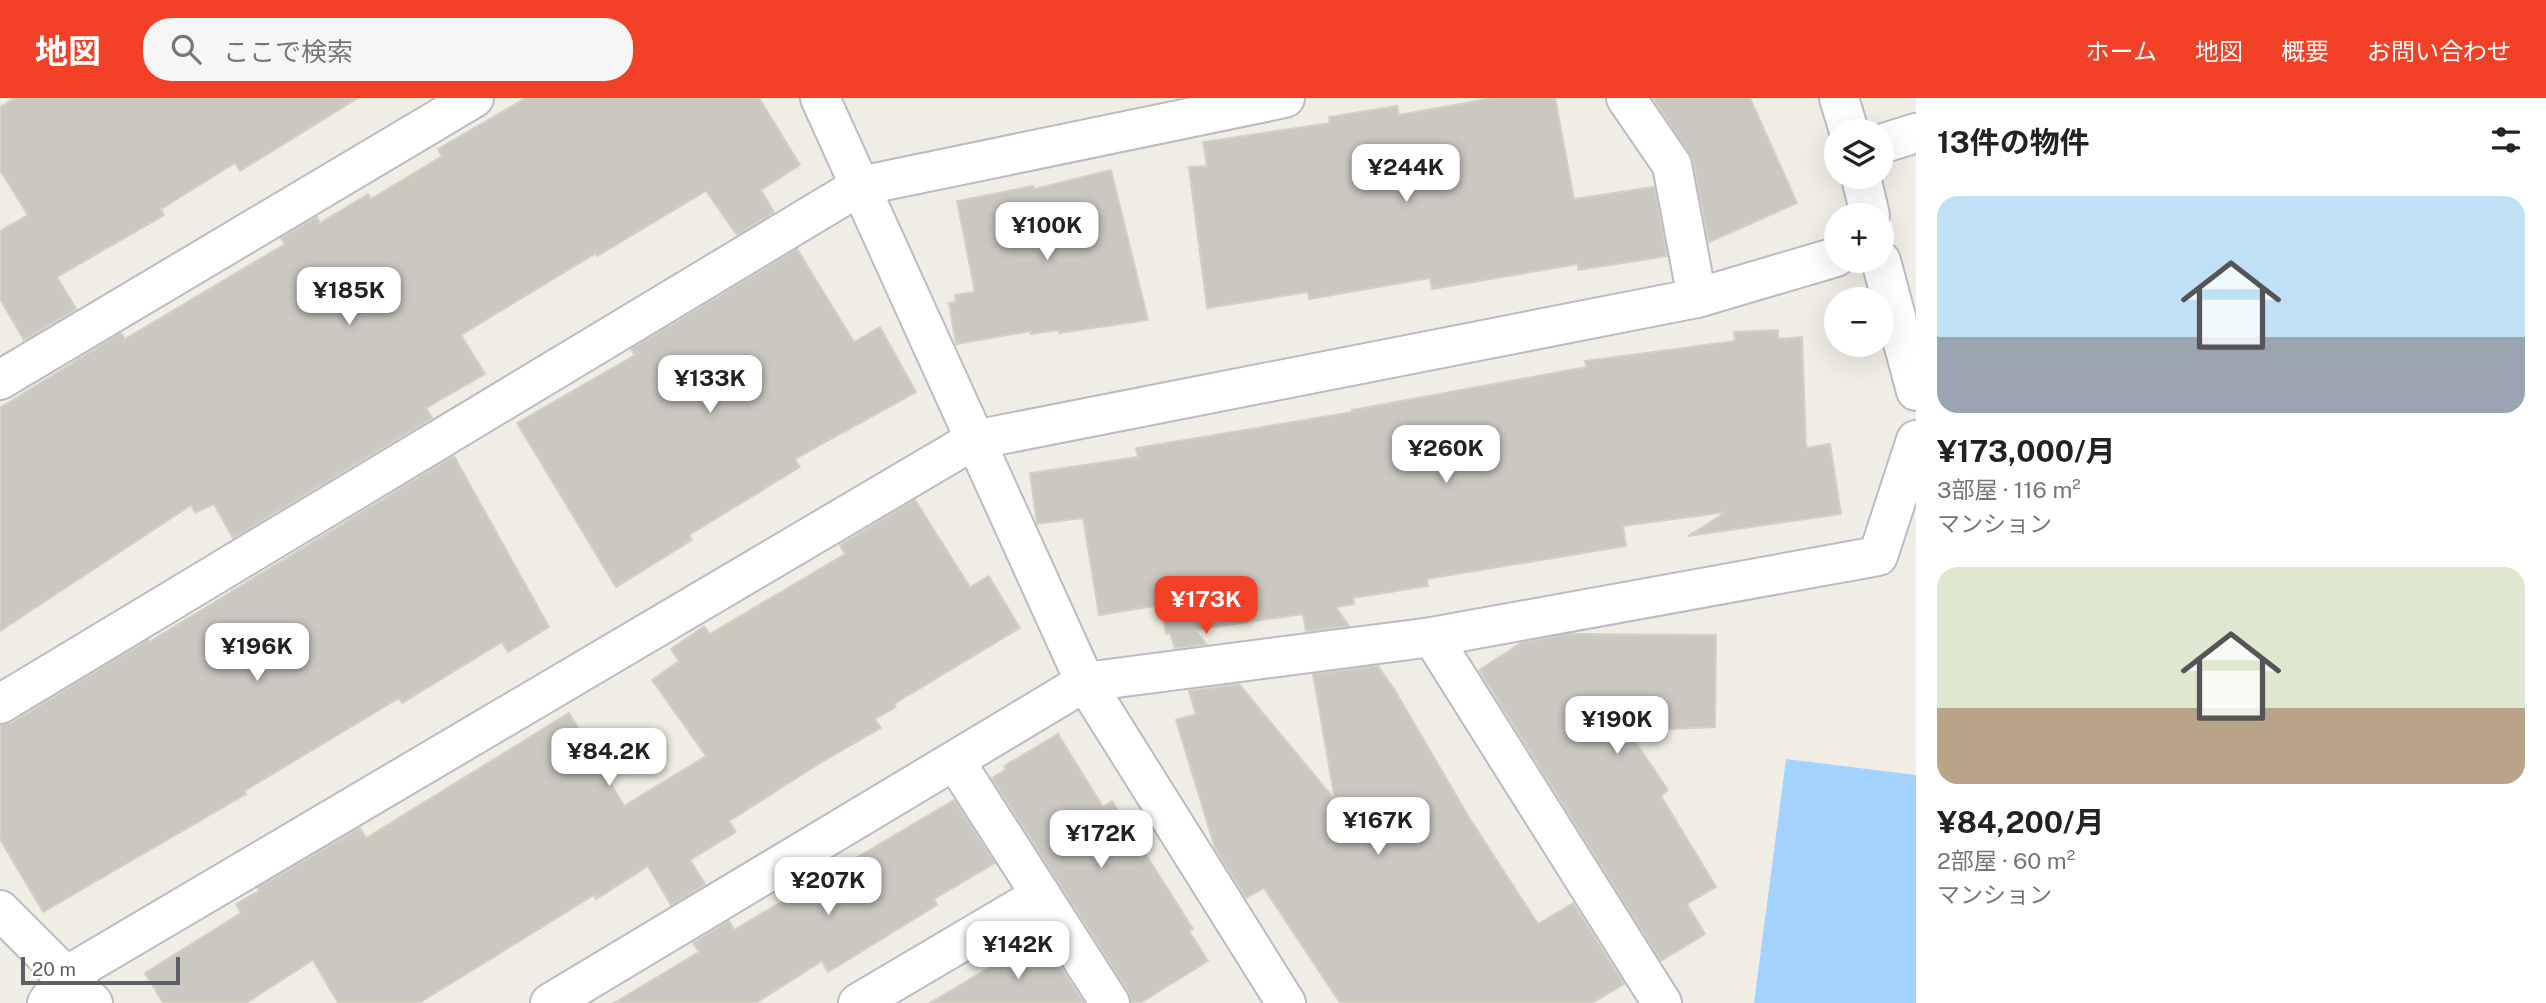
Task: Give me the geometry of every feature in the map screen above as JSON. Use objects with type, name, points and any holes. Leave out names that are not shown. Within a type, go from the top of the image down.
[{"type":"street","points":[[0,380],[474,98]]},
{"type":"street","points":[[820,98],[1085,682],[1286,1003]]},
{"type":"street","points":[[0,704],[859,186],[1284,98]]},
{"type":"street","points":[[1626,98],[1672,165],[1697,298]]},
{"type":"street","points":[[1839,98],[1845,119]]},
{"type":"street","points":[[1894,140],[1916,133]]},
{"type":"street","points":[[57,989],[974,440],[1697,298],[1824,261]]},
{"type":"street","points":[[1884,273],[1916,391]]},
{"type":"street","points":[[550,1003],[1085,682],[1432,637],[1878,556],[1916,440]]},
{"type":"street","points":[[1432,637],[1662,1003]]},
{"type":"street","points":[[955,761],[1110,1003]]},
{"type":"street","points":[[858,1003],[1041,895]]},
{"type":"street","points":[[0,911],[57,989],[93,1003]]},
{"type":"water","points":[[1786,759],[1916,775],[1916,1003],[1754,1003]]},
{"type":"building","points":[[15,98],[358,98],[240,171],[235,163],[161,209],[164,215],[57,277],[76,309],[24,340],[0,299],[0,231],[28,215],[0,170],[0,107]]},
{"type":"building","points":[[526,98],[759,98],[800,165],[761,190],[774,212],[737,235],[706,191],[597,256],[596,253],[461,335],[485,374],[426,408],[432,418],[233,538],[214,504],[195,513],[191,505],[0,631],[0,408],[121,333],[125,339],[285,244],[281,238],[317,217],[320,223],[368,194],[371,199],[442,156],[438,149]]},
{"type":"building","points":[[1493,98],[1555,98],[1574,199],[1654,187],[1667,256],[1578,270],[1578,264],[1432,289],[1430,278],[1309,299],[1308,292],[1207,308],[1189,167],[1207,166],[1203,142],[1330,123],[1329,117],[1397,106],[1399,115]]},
{"type":"building","points":[[1653,98],[1750,98],[1797,203],[1709,242],[1693,160]]},
{"type":"building","points":[[1111,170],[1148,320],[1059,333],[1059,330],[1031,334],[1031,331],[956,344],[949,303],[956,302],[955,295],[975,292],[957,201],[1033,186],[1034,189]]},
{"type":"building","points":[[797,249],[854,342],[880,327],[916,392],[795,459],[800,467],[689,535],[692,540],[616,587],[517,423],[635,355],[631,349]]},
{"type":"building","points":[[1778,330],[1778,339],[1802,337],[1806,448],[1830,444],[1841,514],[1688,536],[1726,512],[1623,526],[1626,546],[1427,579],[1428,586],[1353,598],[1354,604],[1336,607],[1349,626],[1306,631],[1303,614],[1195,630],[1206,644],[1175,648],[1170,633],[1166,634],[1161,605],[1099,615],[1083,518],[1037,524],[1030,473],[1138,457],[1136,448],[1353,412],[1352,410],[1586,367],[1585,361],[1735,341],[1734,332]]},
{"type":"building","points":[[454,456],[549,627],[508,652],[502,642],[402,703],[399,698],[244,791],[246,794],[43,912],[0,839],[0,726],[11,723],[148,640],[149,642]]},
{"type":"building","points":[[915,500],[970,587],[989,576],[1020,628],[894,704],[896,707],[875,719],[881,728],[729,821],[736,832],[690,860],[705,884],[671,905],[648,866],[596,899],[594,895],[419,1003],[338,1003],[313,960],[246,1003],[163,1003],[145,973],[241,913],[236,904],[259,891],[258,888],[360,828],[366,838],[569,713],[624,806],[706,756],[652,680],[679,661],[671,649],[704,626],[710,634],[845,554],[840,545]]},
{"type":"building","points":[[1568,634],[1716,635],[1715,727],[1628,731],[1668,790],[1661,796],[1716,887],[1687,904],[1705,934],[1661,961],[1479,670],[1521,643]]},
{"type":"building","points":[[1378,666],[1470,819],[1538,924],[1573,903],[1624,984],[1592,1003],[1340,1003],[1264,888],[1246,898],[1215,848],[1176,720],[1196,714],[1189,691],[1239,684],[1335,800],[1313,674]]},
{"type":"building","points":[[1058,734],[1103,807],[1112,801],[1193,929],[1189,931],[1208,961],[1140,1003],[1132,1003],[1128,991],[992,778],[1006,769],[1004,766]]},
{"type":"building","points":[[954,800],[995,863],[934,899],[937,905],[828,972],[822,961],[756,1003],[614,1003],[699,952],[693,943],[729,921],[734,930]]},
{"type":"building","points":[[1041,937],[1084,1003],[930,1003]]}]
